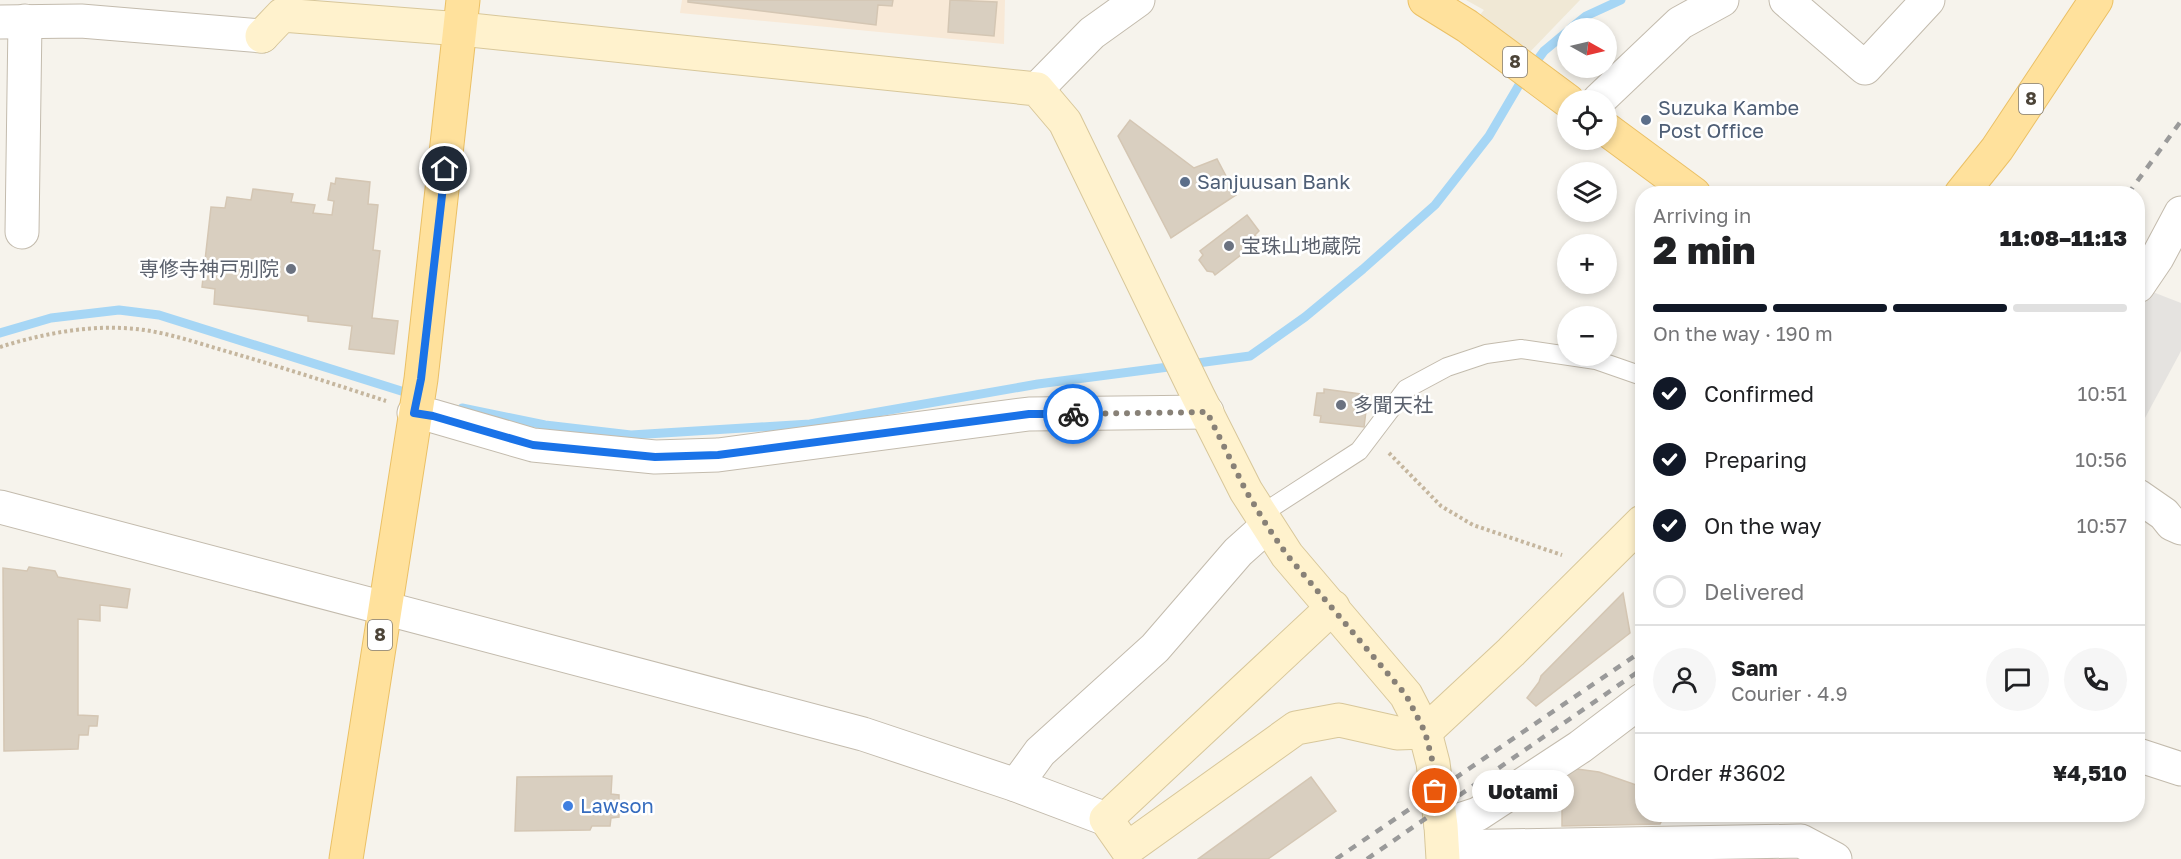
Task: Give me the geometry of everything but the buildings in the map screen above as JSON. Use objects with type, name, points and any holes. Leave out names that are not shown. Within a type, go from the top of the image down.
[{"type":"main road","name":"8","points":[[1425,0],[1467,26],[1557,93]]},
{"type":"main road","name":"8","points":[[1967,186],[1997,149],[2096,0]]},
{"type":"main road","name":"8","points":[[346,859],[421,379],[462,14]]},
{"type":"main road","points":[[1617,137],[1683,186]]},
{"type":"street","points":[[1037,89],[1092,33],[1138,0]]},
{"type":"street","points":[[1610,90],[1680,23],[1722,0]]},
{"type":"street","points":[[1786,0],[1865,68],[1929,0]]},
{"type":"street","points":[[22,232],[12,22],[81,21],[262,36],[282,15],[462,14],[1037,89],[1065,122],[1202,404],[1264,520],[1287,555],[1406,695],[1425,732],[1433,763],[1442,844]]},
{"type":"street","points":[[2145,281],[2169,263],[2181,213]]},
{"type":"street","points":[[415,412],[533,445],[655,457],[718,455],[1029,414],[1202,404]]},
{"type":"street","points":[[2145,501],[2164,514],[2172,524],[2181,528]]},
{"type":"street","points":[[0,507],[863,734],[1016,785],[1106,819],[1121,854],[1296,728],[1339,720],[1397,733],[1425,732],[1511,652],[1635,529]]},
{"type":"street","points":[[1016,785],[1040,752],[1155,648],[1264,520]]},
{"type":"street","points":[[1106,819],[1333,607]]},
{"type":"street","points":[[1442,844],[1478,814],[1580,747],[1635,707]]},
{"type":"street","points":[[2145,757],[2181,769]]},
{"type":"street","points":[[1442,844],[1561,852],[1689,851],[1714,829],[1801,841],[1835,859]]},
{"type":"lane","points":[[1264,520],[1359,451],[1406,388],[1447,366],[1486,354],[1521,350],[1596,360],[1635,374]]},
{"type":"path","points":[[0,347],[21,340],[90,328],[123,328],[155,332],[302,373],[415,412]]},
{"type":"path","points":[[1371,436],[1440,506],[1473,525],[1566,556]]},
{"type":"shaded area","points":[[682,0],[1005,0],[1004,44],[680,13]]},
{"type":"shaded area","points":[[1466,0],[1580,0],[1563,18],[1557,18],[1557,24],[1527,55],[1478,17],[1484,10]]},
{"type":"shaded area","points":[[2145,289],[2181,303],[2181,351],[2145,418]]},
{"type":"waterway","points":[[1584,18],[1621,0]]},
{"type":"waterway","points":[[1190,364],[1250,356],[1305,317],[1363,269],[1435,205],[1489,136],[1519,85],[1544,51],[1557,40]]},
{"type":"waterway","points":[[0,333],[51,318],[119,310],[159,315],[414,395]]},
{"type":"waterway","points":[[462,408],[545,425],[631,435],[810,424],[1038,384],[1176,366]]},
{"type":"railway","points":[[2134,186],[2181,121]]},
{"type":"railway","points":[[1336,859],[1635,656]]},
{"type":"railway","points":[[1367,859],[1635,674]]},
{"type":"way so far","points":[[1073,414],[1207,412],[1246,491],[1287,555],[1406,695],[1425,732],[1433,763],[1435,791]]},
{"type":"place","name":"Suzuka Kambe Post Office","points":[[1646,120]]},
{"type":"place","name":"Sanjuusan Bank","points":[[1185,182]]},
{"type":"place","name":"宝珠山地蔵院","points":[[1229,246]]},
{"type":"place","name":"専修寺神戸別院","points":[[291,269]]},
{"type":"place","name":"多聞天社","points":[[1341,405]]},
{"type":"place","name":"Uotami","points":[[1435,791]]},
{"type":"place","name":"Lawson","points":[[568,806]]},
{"type":"route","points":[[445,169],[421,379],[414,413],[433,416],[533,445],[655,457],[718,455],[1029,414],[1073,414]]}]
